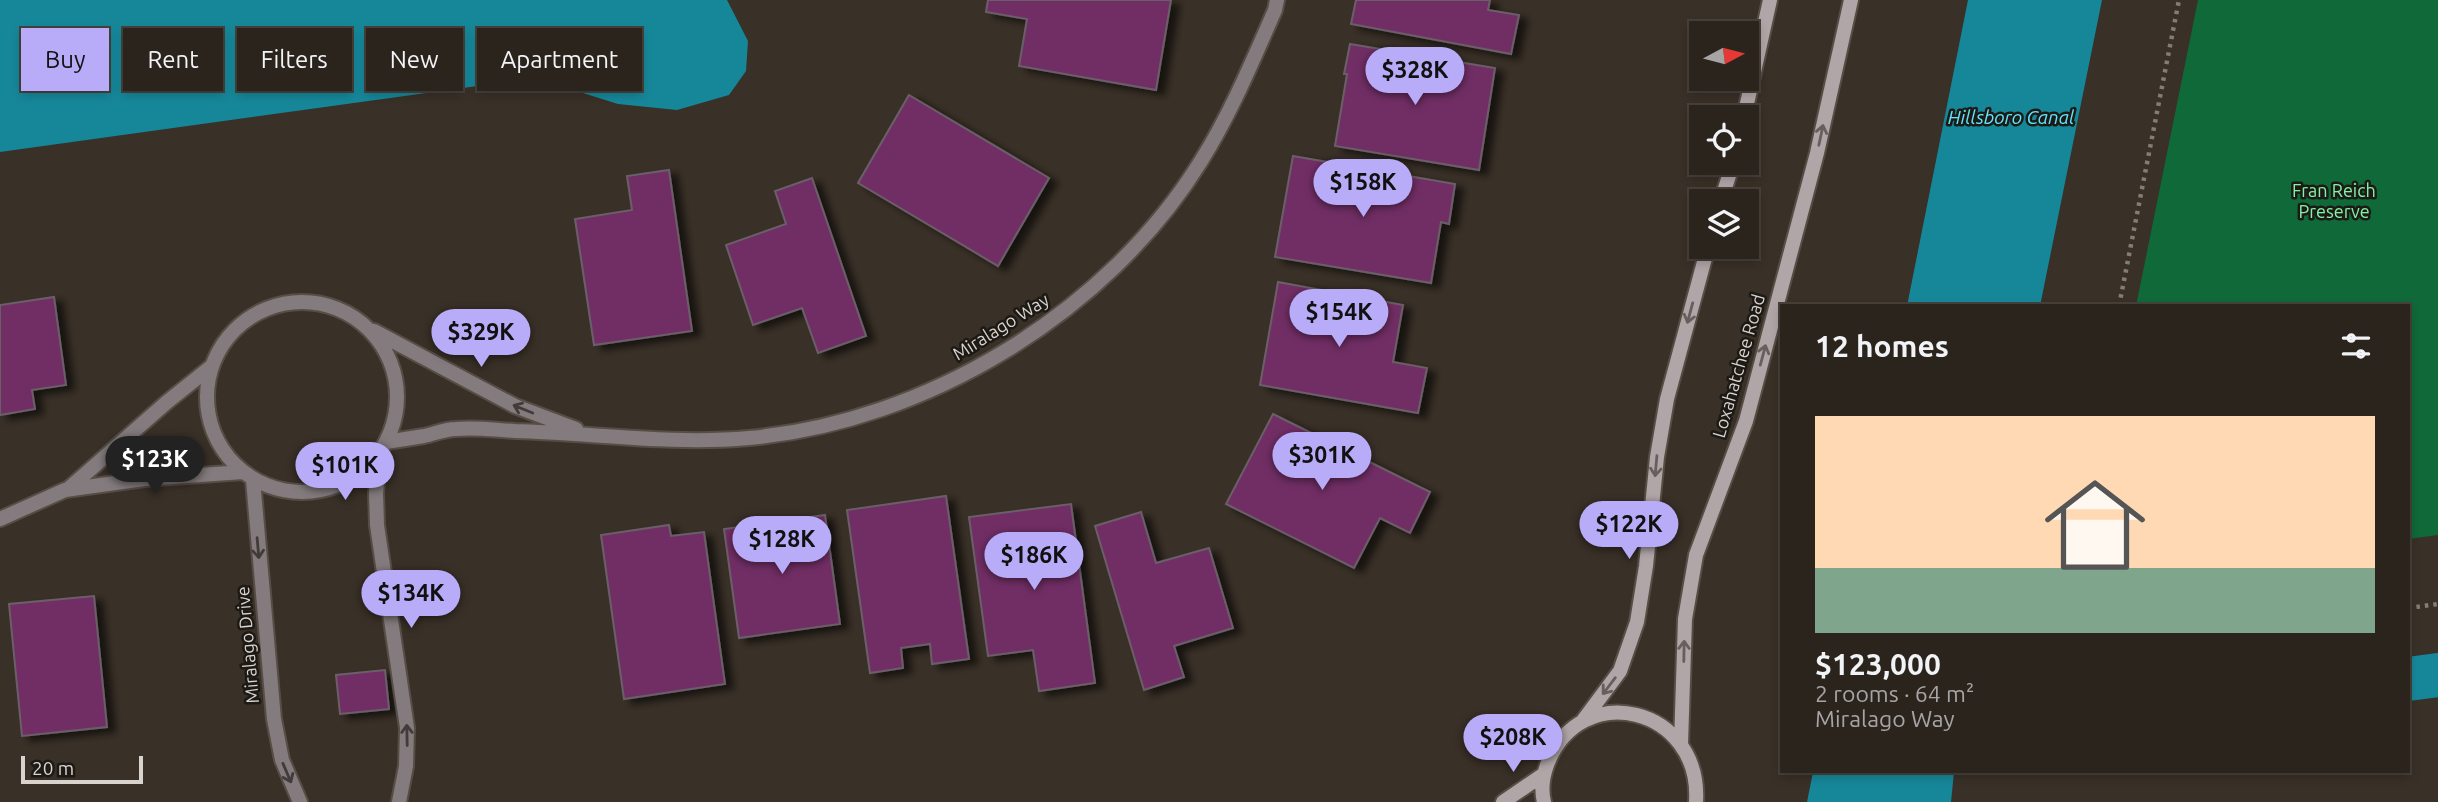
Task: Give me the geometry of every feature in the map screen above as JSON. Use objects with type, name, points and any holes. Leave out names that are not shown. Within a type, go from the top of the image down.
[{"type":"main road","points":[[1747,105],[1770,0]]},
{"type":"main road","name":"Loxahatchee Road","points":[[1682,744],[1685,619],[1696,555],[1746,421],[1817,153],[1851,0]]},
{"type":"main road","points":[[1582,722],[1620,671],[1637,622],[1657,457],[1667,399],[1705,259]]},
{"type":"main road","points":[[1544,802],[1544,774],[1551,753],[1564,735],[1582,722],[1603,714],[1625,712],[1646,717],[1666,728],[1682,744],[1692,763],[1697,785],[1696,802]]},
{"type":"main road","points":[[1503,802],[1544,774]]},
{"type":"street","name":"Miralago Way","points":[[383,447],[454,428],[587,433],[674,440],[749,438],[826,426],[907,401],[993,358],[1051,322],[1113,268],[1157,221],[1200,164],[1234,105],[1277,0]]},
{"type":"street","points":[[291,302],[318,303],[344,311],[365,326],[383,347],[394,373],[397,401],[392,428],[383,447],[362,472],[340,485],[315,493],[290,493],[265,486],[248,476],[223,451],[210,424],[206,395],[212,366],[224,342],[242,322],[265,309],[291,302]]},
{"type":"street","name":"Miralago Way","points":[[365,326],[515,406],[587,433]]},
{"type":"street","points":[[65,490],[212,366]]},
{"type":"street","points":[[383,447],[376,493],[377,524],[407,728],[406,766],[399,802]]},
{"type":"street","points":[[0,519],[65,490],[144,479],[248,476]]},
{"type":"street","name":"Miralago Drive","points":[[248,476],[274,719],[282,760],[300,802]]},
{"type":"path","points":[[2119,304],[2179,0]]},
{"type":"path","points":[[2410,608],[2438,604]]},
{"type":"green space","name":"Fran Reich Preserve","points":[[2198,0],[2438,0],[2438,535],[2410,539],[2410,304],[2136,304]]},
{"type":"water","points":[[0,0],[727,0],[748,41],[746,71],[729,95],[677,110],[618,104],[576,91],[642,91],[642,28],[477,28],[477,86],[463,88],[463,28],[366,28],[366,91],[441,91],[0,152]]},
{"type":"water","name":"Hillsboro Canal","points":[[1968,0],[2102,0],[2040,304],[1907,304]]},
{"type":"water","points":[[1813,773],[1954,773],[1951,802],[1807,802]]},
{"type":"building","points":[[988,0],[1171,0],[1156,90],[1019,66],[1027,19],[986,12]]},
{"type":"building","points":[[1356,0],[1490,0],[1488,10],[1519,15],[1511,54],[1351,24]]},
{"type":"building","points":[[1350,44],[1495,68],[1479,170],[1335,146]]},
{"type":"building","points":[[909,95],[1049,178],[998,266],[858,183]]},
{"type":"building","points":[[1293,156],[1455,184],[1449,224],[1441,222],[1431,283],[1275,257]]},
{"type":"building","points":[[669,170],[692,331],[594,345],[575,219],[632,210],[627,176]]},
{"type":"building","points":[[812,178],[866,336],[818,353],[802,308],[753,325],[726,245],[786,224],[775,191]]},
{"type":"building","points":[[1278,282],[1403,305],[1393,362],[1427,368],[1418,413],[1260,385]]},
{"type":"building","points":[[54,297],[66,385],[32,390],[35,409],[0,415],[0,305]]},
{"type":"building","points":[[1273,414],[1430,492],[1410,533],[1380,518],[1354,568],[1226,504]]},
{"type":"building","points":[[946,496],[969,659],[932,664],[930,644],[901,648],[903,668],[870,673],[847,510]]},
{"type":"building","points":[[1071,504],[1095,683],[1039,691],[1033,650],[988,656],[969,517]]},
{"type":"building","points":[[1141,512],[1156,563],[1209,548],[1233,628],[1174,646],[1184,677],[1144,690],[1095,526]]},
{"type":"building","points":[[825,515],[840,624],[739,638],[724,529]]},
{"type":"building","points":[[669,525],[671,536],[704,532],[725,684],[624,699],[601,535]]},
{"type":"building","points":[[94,596],[107,727],[22,736],[9,604]]},
{"type":"building","points":[[385,670],[389,709],[340,714],[336,675]]},
{"type":"waterway","points":[[2410,679],[2438,675]]}]
